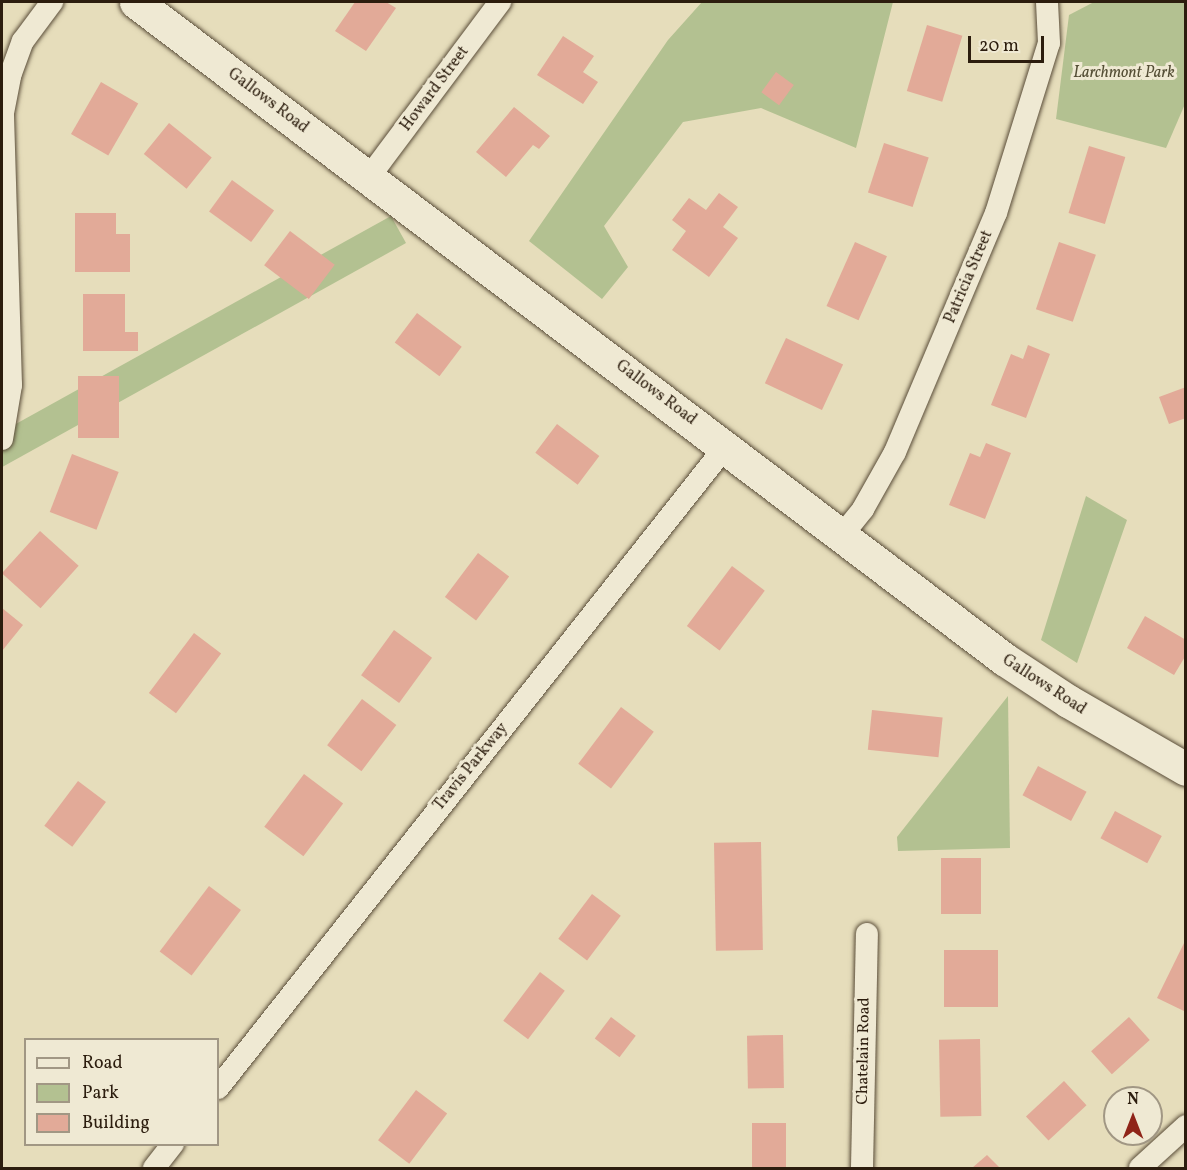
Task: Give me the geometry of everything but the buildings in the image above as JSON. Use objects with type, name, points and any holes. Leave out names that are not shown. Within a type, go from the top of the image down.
[{"type":"main road","name":"Gallows Road","points":[[136,2],[843,534],[1004,659],[1084,711],[1185,769]]},
{"type":"street","points":[[2,439],[11,385],[3,189],[3,113],[10,76],[23,41],[52,2]]},
{"type":"street","name":"Howard Street","points":[[369,177],[500,2]]},
{"type":"street","name":"Patricia Street","points":[[843,534],[878,485],[900,442],[996,213],[1049,43],[1047,2]]},
{"type":"street","name":"Travis Parkway","points":[[219,1087],[726,447]]},
{"type":"street","name":"Chatelain Road","points":[[862,1168],[867,934]]},
{"type":"street","points":[[1140,1168],[1185,1126]]},
{"type":"street","points":[[154,1168],[171,1146]]},
{"type":"green space","points":[[702,2],[893,2],[856,148],[761,108],[683,122],[604,226],[628,267],[602,299],[529,241],[668,40]]},
{"type":"green space","name":"Larchmont Park","points":[[1094,2],[1185,2],[1185,104],[1166,148],[1056,119],[1069,15]]},
{"type":"green space","points":[[391,216],[406,243],[2,467],[2,432]]},
{"type":"green space","points":[[1086,496],[1127,520],[1077,663],[1041,640]]},
{"type":"green space","points":[[1008,696],[1010,848],[898,851],[897,837]]}]
